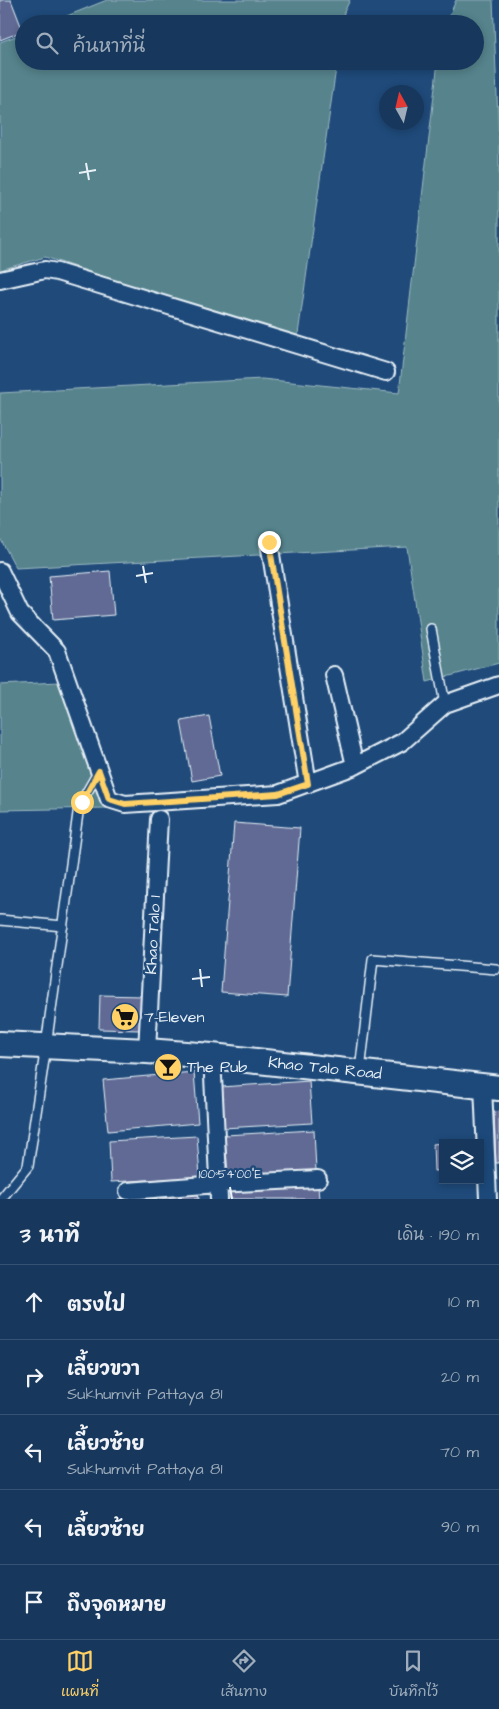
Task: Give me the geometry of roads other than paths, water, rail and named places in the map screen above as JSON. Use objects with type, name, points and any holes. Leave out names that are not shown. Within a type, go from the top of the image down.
[{"type":"street","points":[[0,280],[45,270],[57,272],[386,372]]},
{"type":"street","points":[[269,542],[308,784]]},
{"type":"street","points":[[0,571],[20,613],[56,651],[109,799],[125,804],[278,794],[355,766],[402,742],[445,704],[499,685]]},
{"type":"street","points":[[334,675],[355,766]]},
{"type":"street","name":"Khao Talo 1","points":[[147,1051],[158,819]]},
{"type":"street","name":"Khao Talo Road","points":[[0,1044],[212,1056],[491,1087]]},
{"type":"street","points":[[212,1056],[218,1191]]},
{"type":"street","points":[[488,1199],[491,1087]]},
{"type":"street","points":[[128,1190],[218,1191],[318,1179]]},
{"type":"lane","points":[[431,629],[445,704]]},
{"type":"lane","points":[[1,1199],[28,1166],[79,806],[99,771]]},
{"type":"lane","points":[[0,920],[63,926]]},
{"type":"lane","points":[[360,1071],[373,959],[496,969]]},
{"type":"place","name":"7-Eleven","points":[[125,1017]]},
{"type":"place","name":"The Pub","points":[[168,1067]]}]
